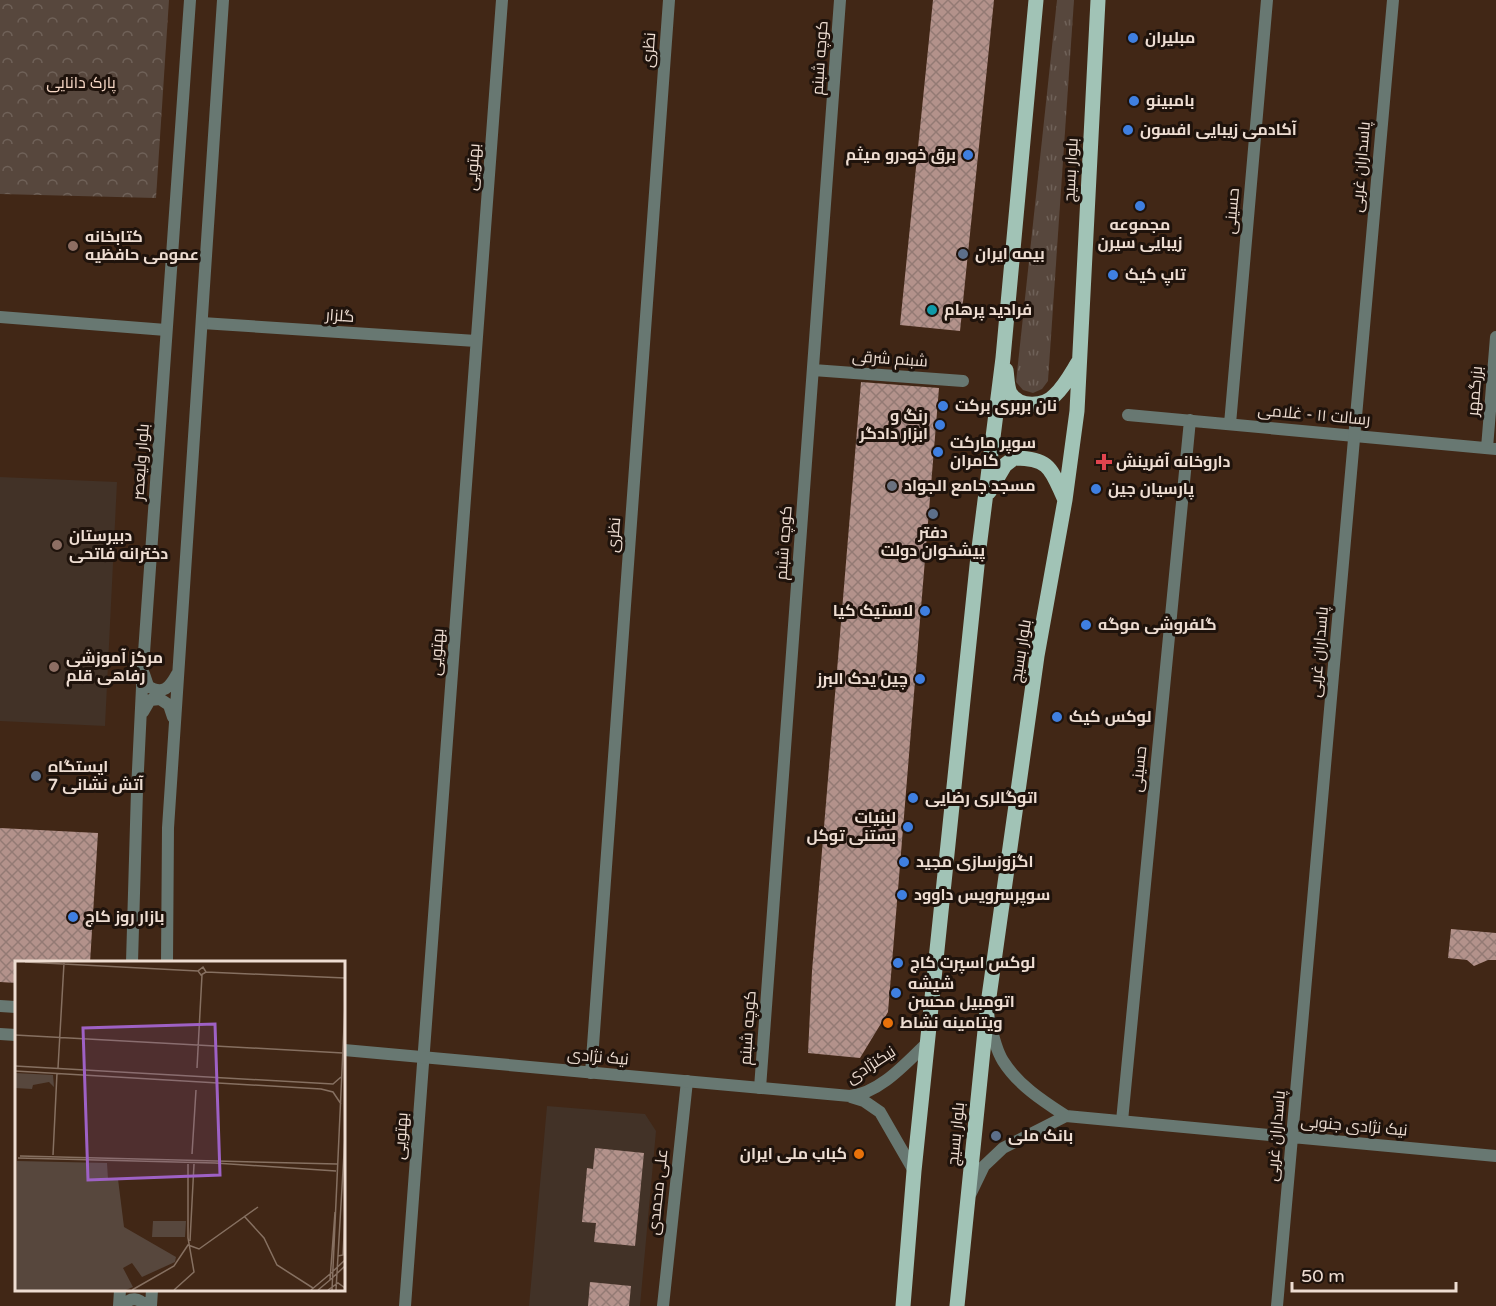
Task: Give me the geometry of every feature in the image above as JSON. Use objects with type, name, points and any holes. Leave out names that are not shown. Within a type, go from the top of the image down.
[{"type":"main road","points":[[903,1306],[927,1043],[1003,358],[1036,0]]},
{"type":"main road","name":"بلوار بسیج","points":[[957,1306],[987,1011],[1037,656],[1065,500],[1077,411],[1098,0]]},
{"type":"main road","points":[[1003,358],[1011,393],[1020,403],[1031,404],[1055,396],[1080,360]]},
{"type":"main road","points":[[986,498],[998,476],[1014,458],[1033,458],[1046,464],[1065,500]]},
{"type":"street","name":"بلوار ولیعصر","points":[[132,961],[143,667],[190,0]]},
{"type":"street","points":[[168,961],[168,828],[223,0]]},
{"type":"street","name":"بهتویی","points":[[405,1306],[502,0]]},
{"type":"street","name":"نظری","points":[[591,1073],[669,0]]},
{"type":"street","name":"کوچه شبنم","points":[[760,1088],[840,0]]},
{"type":"street","name":"حسینی","points":[[1230,424],[1267,0]]},
{"type":"street","name":"پاسداران غربی","points":[[1277,1306],[1393,0]]},
{"type":"street","points":[[0,317],[166,330]]},
{"type":"street","name":"گلزار","points":[[202,323],[476,341]]},
{"type":"street","name":"بزرگمهر","points":[[1491,448],[1496,337]]},
{"type":"street","name":"شبنم شرقی","points":[[813,370],[963,381]]},
{"type":"street","name":"رسالت ۱۱ - غلامی","points":[[1128,415],[1491,448]]},
{"type":"street","name":"حسینی","points":[[1122,1121],[1190,420]]},
{"type":"street","points":[[143,667],[148,686],[158,690],[169,688],[179,671]]},
{"type":"street","points":[[140,723],[146,704],[150,700],[160,699],[169,705],[175,724]]},
{"type":"street","points":[[0,1006],[15,1007]]},
{"type":"street","points":[[967,1201],[984,1166],[1003,1148],[1066,1116],[1019,1082],[1002,1060],[987,1011]]},
{"type":"street","points":[[0,1034],[15,1035]]},
{"type":"street","name":"نیکنژادی","points":[[850,1096],[861,1095],[893,1075],[927,1043]]},
{"type":"street","name":"نیک نژادی","points":[[345,1050],[850,1096]]},
{"type":"street","name":"علی محمدی","points":[[663,1306],[687,1081]]},
{"type":"street","name":"نیکنژادی","points":[[850,1096],[864,1101],[880,1112],[914,1171]]},
{"type":"street","name":"نیک نژادی جنوبی","points":[[1066,1116],[1496,1156]]},
{"type":"street","points":[[119,1306],[120,1291]]},
{"type":"street","points":[[151,1306],[152,1291]]},
{"type":"street","points":[[124,1306],[127,1301],[133,1299],[141,1300],[146,1306]]},
{"type":"shaded area","points":[[0,477],[117,482],[105,726],[0,721]]},
{"type":"shaded area","points":[[547,1106],[645,1114],[656,1131],[640,1306],[529,1306]]},
{"type":"green space","name":"پارک دانایی","points":[[0,0],[169,0],[156,198],[0,194]]},
{"type":"green space","points":[[1057,0],[1074,0],[1048,381],[1042,389],[1033,393],[1023,390],[1016,382]]},
{"type":"building","points":[[933,0],[994,0],[960,331],[900,325]]},
{"type":"building","points":[[861,382],[939,388],[888,1012],[860,1058],[808,1053],[812,971]]},
{"type":"building","points":[[0,828],[98,833],[90,961],[15,961],[15,983],[0,982]]},
{"type":"building","points":[[1451,929],[1496,933],[1496,960],[1488,960],[1474,966],[1467,960],[1448,958]]},
{"type":"building","points":[[595,1148],[644,1153],[635,1246],[594,1242],[596,1223],[582,1222],[587,1168],[593,1169]]},
{"type":"building","points":[[590,1282],[631,1286],[629,1306],[588,1306]]},
{"type":"place","name":"مبلیران","points":[[1133,38]]},
{"type":"place","name":"بامبینو","points":[[1134,101]]},
{"type":"place","name":"آکادمی زیبایی افسون","points":[[1128,130]]},
{"type":"place","name":"برق خودرو میثم","points":[[968,155]]},
{"type":"place","name":"مجموعه زیبایی سیرن","points":[[1140,206]]},
{"type":"place","name":"کتابخانه عمومی حافظیه","points":[[73,246]]},
{"type":"place","name":"بیمه ایران","points":[[963,254]]},
{"type":"place","name":"تاپ کیک","points":[[1113,275]]},
{"type":"place","name":"فرادید پرهام","points":[[932,310]]},
{"type":"place","name":"نان بربری برکت","points":[[943,406]]},
{"type":"place","name":"رنگ و ابزار دادگر","points":[[940,425]]},
{"type":"place","name":"سوپر مارکت کامران","points":[[938,452]]},
{"type":"place","name":"داروخانه آفرینش","points":[[1104,462]]},
{"type":"place","name":"مسجد جامع الجواد","points":[[892,486]]},
{"type":"place","name":"پارسیان جین","points":[[1096,489]]},
{"type":"place","name":"دفتر پیشخوان دولت","points":[[933,514]]},
{"type":"place","name":"دبیرستان دخترانه فاتحی","points":[[57,545]]},
{"type":"place","name":"لاستیک کیا","points":[[925,611]]},
{"type":"place","name":"گلفروشی موگه","points":[[1086,625]]},
{"type":"place","name":"مرکز آموزشی رفاهی قلم","points":[[54,667]]},
{"type":"place","name":"چین یدک البرز","points":[[920,679]]},
{"type":"place","name":"لوکس کیک","points":[[1057,717]]},
{"type":"place","name":"ایستگاه آتش نشانی 7","points":[[36,776]]},
{"type":"place","name":"اتوگالری رضایی","points":[[913,798]]},
{"type":"place","name":"لبنیات بستنی توکل","points":[[908,827]]},
{"type":"place","name":"اگزوزسازی مجید","points":[[904,862]]},
{"type":"place","name":"سوپرسرویس داوود","points":[[902,895]]},
{"type":"place","name":"بازار روز کاج","points":[[73,917]]},
{"type":"place","name":"لوکس اسپرت کاج","points":[[898,963]]},
{"type":"place","name":"شیشه اتومبیل محسن","points":[[896,993]]},
{"type":"place","name":"ویتامینه نشاط","points":[[888,1023]]},
{"type":"place","name":"بانک ملی","points":[[996,1136]]},
{"type":"place","name":"کباب ملی ایران","points":[[859,1154]]}]
